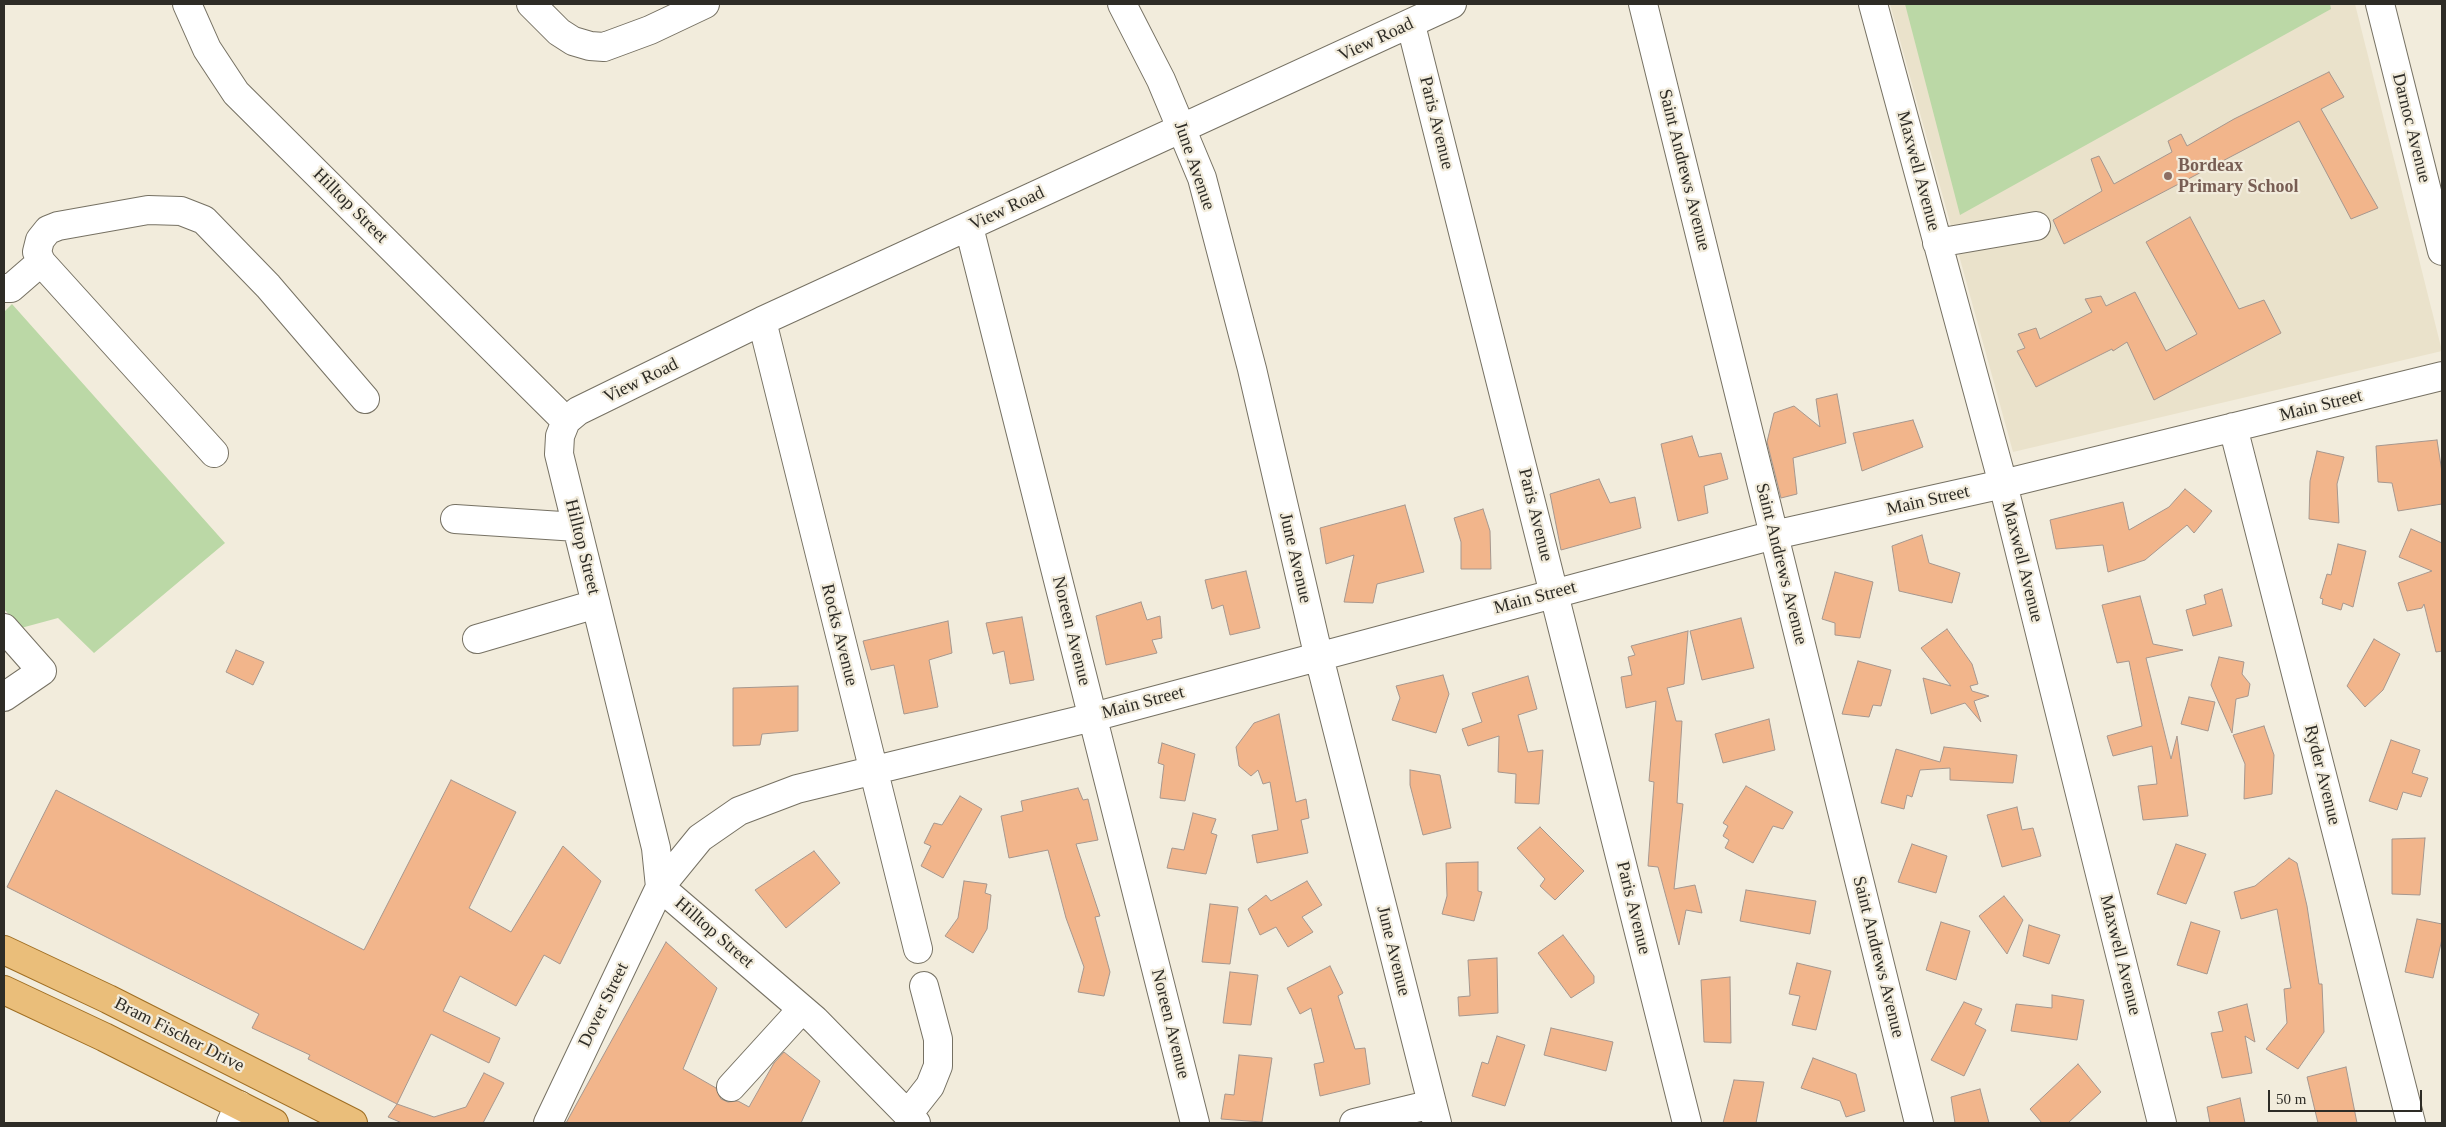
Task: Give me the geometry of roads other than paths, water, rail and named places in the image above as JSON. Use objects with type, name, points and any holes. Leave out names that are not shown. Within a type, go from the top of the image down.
[{"type":"main road","name":"Bram Fischer Drive","points":[[4,950],[108,999],[353,1123]]},
{"type":"main road","name":"Bram Fischer Drive","points":[[5,995],[235,1114],[274,1123]]},
{"type":"street","name":"Hilltop Street","points":[[187,4],[207,49],[236,93],[566,421],[560,436],[559,454],[656,848],[660,887],[802,1009],[912,1119]]},
{"type":"street","points":[[532,4],[549,24],[566,36],[590,46],[604,47],[650,30],[704,4]]},
{"type":"street","name":"June Avenue","points":[[1122,4],[1161,80],[1183,128],[1202,178],[1252,369],[1318,656],[1434,1114]]},
{"type":"street","name":"View Road","points":[[566,421],[578,411],[762,321],[1452,4]]},
{"type":"street","name":"Saint Andrews Avenue","points":[[1643,4],[1919,1123]]},
{"type":"street","name":"Maxwell Avenue","points":[[1872,4],[2003,484],[2162,1123]]},
{"type":"street","name":"Darnoc Avenue","points":[[2380,4],[2442,251]]},
{"type":"street","name":"Paris Avenue","points":[[1411,24],[1687,1123]]},
{"type":"street","points":[[214,452],[41,262],[37,252],[40,240],[48,230],[58,226],[148,210],[181,211],[204,220],[268,286],[365,399]]},
{"type":"street","points":[[1937,243],[2036,226]]},
{"type":"street","name":"Noreen Avenue","points":[[969,227],[1195,1123]]},
{"type":"street","points":[[4,288],[11,288],[41,262]]},
{"type":"street","name":"Rocks Avenue","points":[[762,321],[918,949]]},
{"type":"street","name":"Main Street","points":[[660,887],[700,838],[739,811],[798,789],[872,769],[1093,717],[1774,535],[2003,484],[2442,376]]},
{"type":"street","name":"Ryder Avenue","points":[[2233,427],[2411,1123]]},
{"type":"street","points":[[455,519],[577,527]]},
{"type":"street","points":[[477,639],[596,604]]},
{"type":"street","points":[[4,628],[42,671],[4,697]]},
{"type":"street","name":"Dover Street","points":[[548,1123],[660,887]]},
{"type":"street","points":[[912,1119],[930,1086],[938,1066],[938,1039],[924,986]]},
{"type":"street","points":[[731,1087],[802,1009]]},
{"type":"street","points":[[1354,1123],[1434,1114]]},
{"type":"place","name":"Bordeax Primary School","points":[[2168,176]]}]
